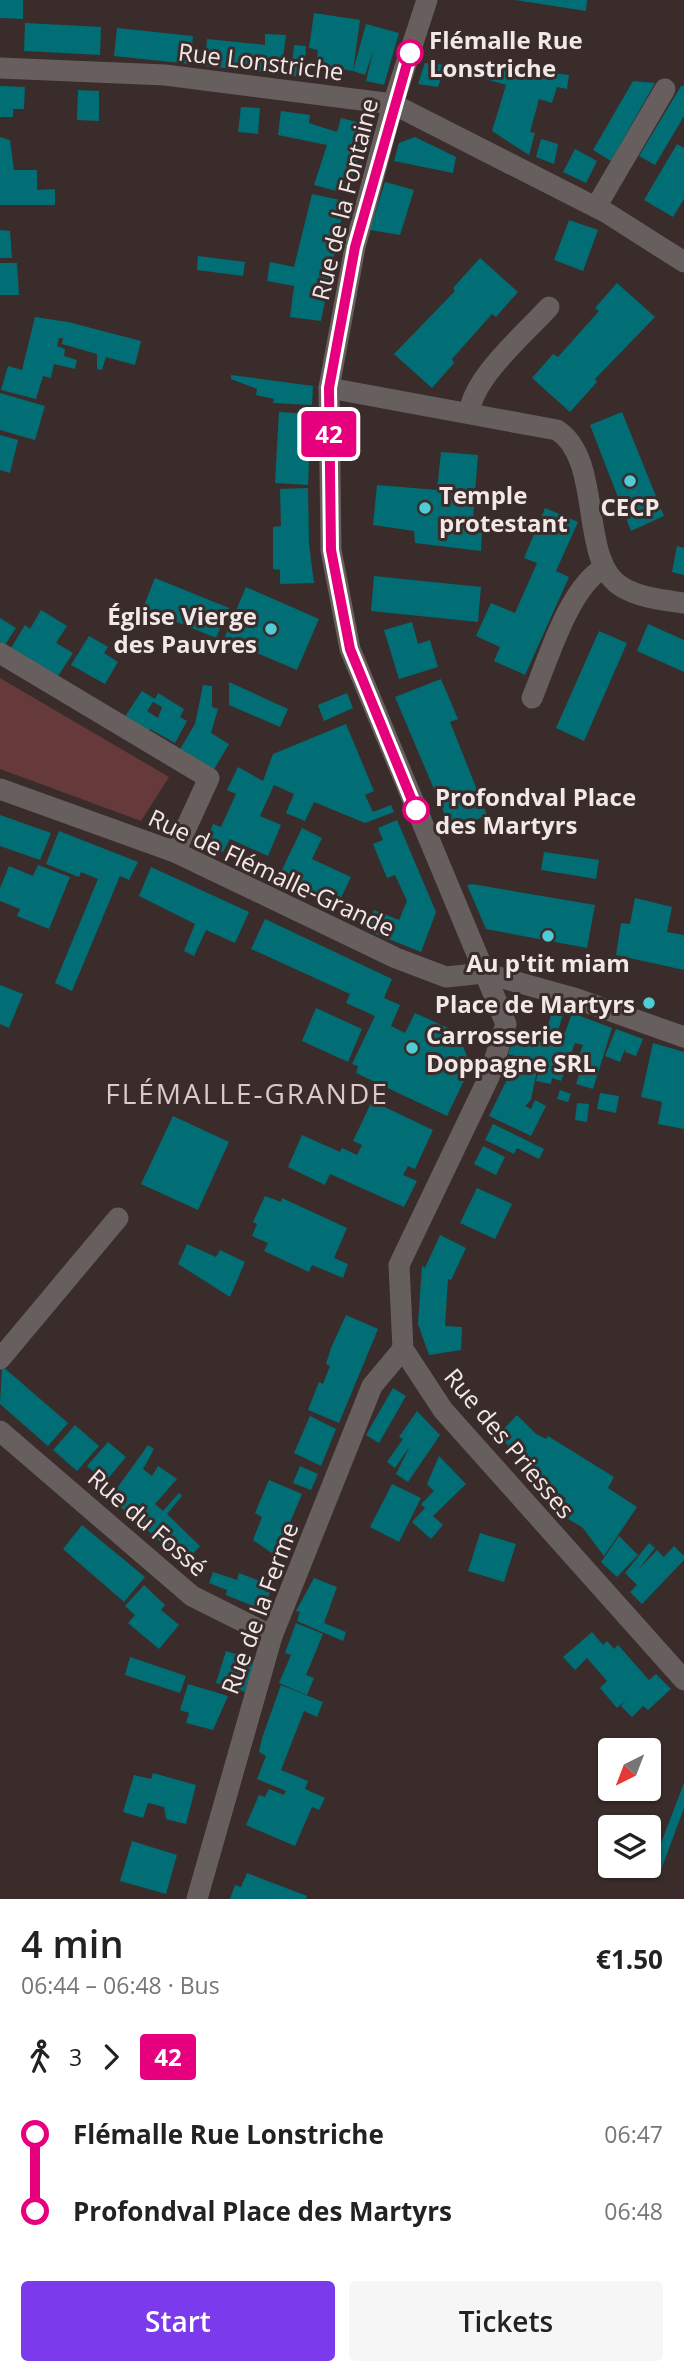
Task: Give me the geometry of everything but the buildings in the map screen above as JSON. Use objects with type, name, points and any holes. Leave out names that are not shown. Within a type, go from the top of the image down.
[{"type":"street","name":"Rue de la Fontaine","points":[[427,0],[393,104],[355,247],[329,388],[331,550],[350,649],[484,973]]},
{"type":"street","name":"Rue Lonstriche","points":[[0,68],[165,75],[393,104],[596,207],[684,262]]},
{"type":"street","points":[[596,207],[665,89]]},
{"type":"street","points":[[469,413],[471,400],[483,380],[549,306]]},
{"type":"street","points":[[329,388],[544,426],[568,437],[579,460],[604,568],[621,587],[635,594],[684,603]]},
{"type":"street","points":[[532,698],[575,600],[590,577],[604,568]]},
{"type":"street","points":[[0,653],[209,778],[175,852]]},
{"type":"street","name":"Rue de Flémalle-Grande","points":[[0,789],[175,852],[396,958],[446,977],[484,973]]},
{"type":"street","points":[[484,973],[574,998],[684,1037]]},
{"type":"street","points":[[403,1349],[399,1265],[489,1077],[506,1024],[484,973]]},
{"type":"street","points":[[0,1359],[118,1218]]},
{"type":"street","name":"Rue de la Ferme","points":[[197,1899],[272,1636],[372,1386],[403,1349]]},
{"type":"street","name":"Rue des Priesses","points":[[403,1349],[443,1410],[684,1679]]},
{"type":"street","name":"Rue du Fossé","points":[[0,1431],[192,1596],[272,1636]]},
{"type":"shaded area","points":[[0,678],[169,777],[141,821],[0,769]]},
{"type":"bus line","name":"42","points":[[410,53],[393,104],[355,247],[329,388],[331,550],[350,649],[416,810]]},
{"type":"place","name":"Flémalle Rue Lonstriche","points":[[410,53]]},
{"type":"place","name":"CECP","points":[[630,481]]},
{"type":"place","name":"Temple protestant","points":[[425,508]]},
{"type":"place","name":"Église Vierge des Pauvres","points":[[271,629]]},
{"type":"place","name":"Profondval Place des Martyrs","points":[[416,810]]},
{"type":"place","name":"Au p'tit miam","points":[[548,936]]},
{"type":"place","name":"Place de Martyrs","points":[[649,1003]]},
{"type":"place","name":"Carrosserie Doppagne SRL","points":[[412,1048]]},
{"type":"district","name":"FLÉMALLE-GRANDE","points":[[247,1093]]}]
